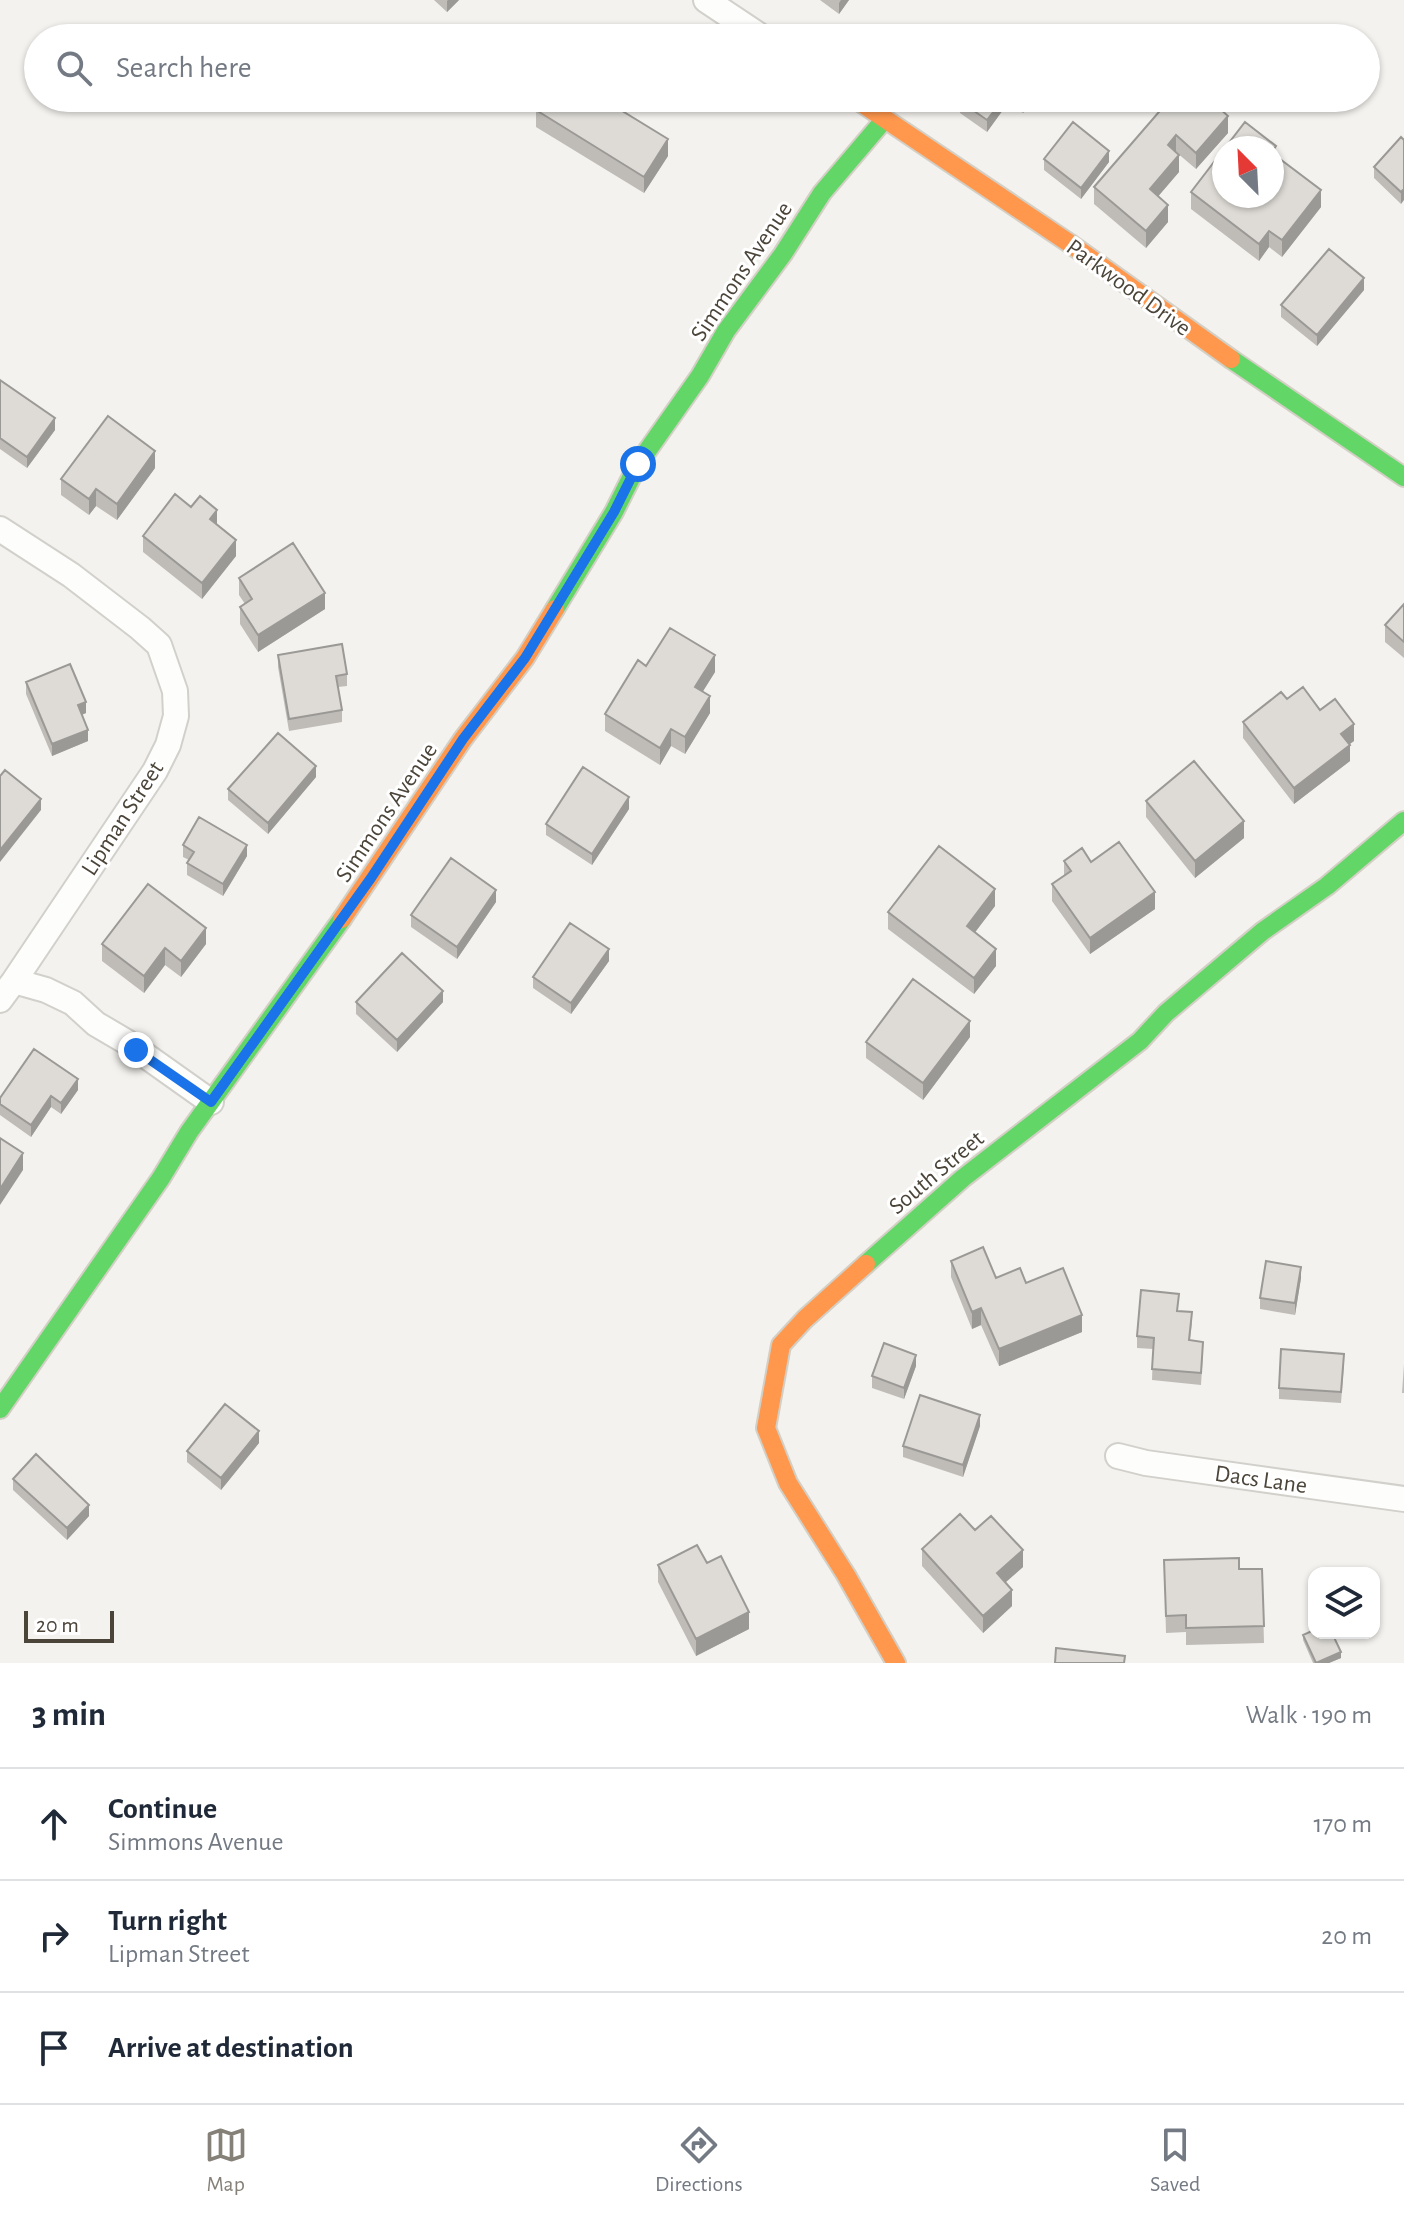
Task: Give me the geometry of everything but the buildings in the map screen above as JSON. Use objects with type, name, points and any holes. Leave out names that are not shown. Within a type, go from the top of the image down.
[{"type":"street","points":[[706,0],[742,24]]},
{"type":"street","name":"Parkwood Drive","points":[[873,112],[1056,234],[1404,477]]},
{"type":"street","name":"Simmons Avenue","points":[[0,1409],[211,1102],[371,878],[463,739],[525,658],[614,512],[638,464],[700,376],[726,331],[783,254],[822,193],[884,120]]},
{"type":"street","name":"Lipman Street","points":[[0,529],[71,575],[159,645],[175,691],[176,703],[176,716],[168,745],[155,771],[7,991]]},
{"type":"street","name":"South Street","points":[[896,1663],[846,1575],[788,1483],[775,1455],[766,1428],[781,1345],[805,1319],[963,1178],[1140,1041],[1166,1013],[1263,931],[1327,886],[1404,821]]},
{"type":"street","name":"Lipman Street","points":[[7,991],[46,990],[73,1003],[96,1024],[211,1102]]},
{"type":"street","name":"Dacs Lane","points":[[1118,1456],[1146,1463],[1404,1499]]},
{"type":"traffic: fast","points":[[555,609],[614,512],[638,464],[700,376],[726,331],[783,254],[822,193],[884,120]]},
{"type":"traffic: fast","points":[[1231,359],[1404,477]]},
{"type":"traffic: fast","points":[[866,1264],[963,1178],[1140,1041],[1166,1013],[1263,931],[1327,886],[1404,821]]},
{"type":"traffic: fast","points":[[0,1409],[161,1178],[189,1132],[342,919]]},
{"type":"traffic: slow","points":[[875,112],[1069,243],[1231,359]]},
{"type":"traffic: slow","points":[[342,919],[463,739],[525,658],[555,609]]},
{"type":"traffic: slow","points":[[866,1264],[781,1345],[766,1428],[788,1483],[846,1575],[896,1663]]},
{"type":"route","points":[[136,1050],[211,1102],[371,878],[463,739],[525,658],[614,512],[638,464]]}]
